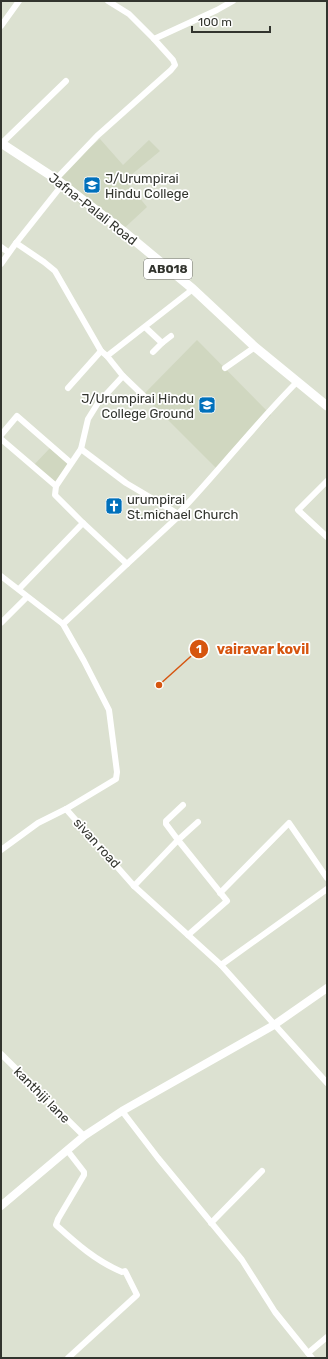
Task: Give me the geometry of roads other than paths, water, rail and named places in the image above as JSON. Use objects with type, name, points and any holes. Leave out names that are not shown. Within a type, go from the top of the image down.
[{"type":"main road","name":"Jafna-Palali Road","points":[[1,143],[59,182],[123,231],[193,289],[255,347],[327,406]]},
{"type":"street","points":[[1,26],[20,1]]},
{"type":"street","points":[[1,264],[8,252],[59,182],[97,136],[175,65],[173,60],[154,39],[128,14],[108,1]]},
{"type":"street","points":[[154,39],[233,1]]},
{"type":"street","points":[[1,143],[66,81]]},
{"type":"street","points":[[16,243],[55,271],[102,351],[122,376],[149,401]]},
{"type":"street","points":[[1,247],[8,252]]},
{"type":"street","points":[[107,356],[193,289]]},
{"type":"street","points":[[145,327],[162,343]]},
{"type":"street","points":[[153,352],[171,336]]},
{"type":"street","points":[[225,368],[255,347]]},
{"type":"street","points":[[68,388],[102,351]]},
{"type":"street","points":[[122,376],[98,403],[88,419],[81,449],[71,463],[66,475],[56,486],[55,495],[127,564]]},
{"type":"street","points":[[63,624],[180,515],[178,514],[215,476],[274,404],[297,382]]},
{"type":"street","points":[[1,435],[17,416],[71,463]]},
{"type":"street","points":[[1,439],[56,486]]},
{"type":"street","points":[[81,449],[126,483],[178,514]]},
{"type":"street","points":[[327,481],[298,510],[327,537]]},
{"type":"street","points":[[20,589],[83,523]]},
{"type":"street","name":"sivan road","points":[[1,576],[20,589],[27,597],[63,624],[109,710],[117,772],[116,779],[66,809],[134,886],[221,964],[327,1083]]},
{"type":"street","points":[[1,623],[27,597]]},
{"type":"street","points":[[183,805],[166,821],[166,824],[227,901],[226,904],[188,936]]},
{"type":"street","points":[[1,850],[38,823],[66,809]]},
{"type":"street","points":[[134,886],[178,840],[198,822]]},
{"type":"street","points":[[220,893],[289,823],[327,878]]},
{"type":"street","points":[[221,964],[327,889]]},
{"type":"street","points":[[1,1206],[84,1136],[122,1111],[274,1025],[327,988]]},
{"type":"street","name":"kanthiji lane","points":[[1,1054],[84,1136]]},
{"type":"street","points":[[122,1111],[158,1158],[242,1260],[275,1312],[310,1356],[327,1337]]},
{"type":"street","points":[[67,1150],[84,1172],[84,1175],[56,1225],[89,1254],[111,1267],[122,1272],[125,1271],[137,1295],[68,1358]]},
{"type":"street","points":[[211,1223],[262,1171]]},
{"type":"place","name":"J/Urumpirai Hindu College","points":[[92,185]]},
{"type":"place","name":"J/Urumpirai Hindu College Ground","points":[[207,405]]},
{"type":"place","name":"urumpirai St.michael Church","points":[[114,506]]},
{"type":"place","name":"vairavar kovil","points":[[159,685]]}]
